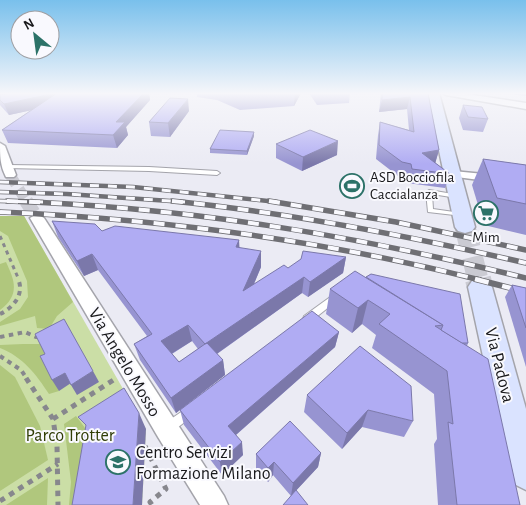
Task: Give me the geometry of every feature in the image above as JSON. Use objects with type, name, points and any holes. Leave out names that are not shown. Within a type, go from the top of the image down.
[{"type":"street","points":[[442,117],[464,222]]},
{"type":"street","points":[[0,146],[6,170]]},
{"type":"street","points":[[453,174],[526,182]]},
{"type":"street","name":"Via Angelo Mosso","points":[[37,218],[166,430],[215,505]]},
{"type":"street","name":"Via Padova","points":[[480,287],[499,378],[526,472]]},
{"type":"lane","points":[[6,170],[149,169],[217,173]]},
{"type":"lane","points":[[458,196],[429,192],[430,211],[464,222]]},
{"type":"lane","points":[[297,327],[344,290]]},
{"type":"lane","points":[[166,430],[195,406]]},
{"type":"path","points":[[0,236],[20,283],[20,288],[15,304],[0,314]]},
{"type":"path","points":[[0,337],[26,332],[36,337],[43,334]]},
{"type":"path","points":[[0,356],[21,370],[53,419],[58,464],[58,505]]},
{"type":"path","points":[[53,419],[117,378]]},
{"type":"path","points":[[145,446],[166,489],[150,502],[152,505]]},
{"type":"path","points":[[0,501],[58,464]]},
{"type":"green space","name":"Parco Trotter","points":[[0,216],[24,216],[146,429],[142,505],[0,505]]},
{"type":"green space","points":[[0,216],[24,216],[73,302],[57,316],[49,329],[37,328],[35,316],[0,326],[0,322],[20,309],[28,297],[27,281],[8,236],[0,231]]},
{"type":"green space","points":[[6,262],[12,275],[14,288],[11,299],[0,310],[0,264]]},
{"type":"green space","points":[[42,344],[59,391],[49,394],[22,361],[0,348],[0,345]]},
{"type":"green space","points":[[0,365],[15,377],[40,426],[48,460],[0,491]]},
{"type":"green space","points":[[76,416],[88,432],[86,505],[69,505],[71,482],[64,424]]},
{"type":"green space","points":[[48,478],[47,505],[6,505]]},
{"type":"building","points":[[22,117],[121,117],[116,122],[125,122],[113,135],[2,130]]},
{"type":"building","points":[[154,117],[173,117],[168,123],[149,122]]},
{"type":"building","points":[[412,117],[433,117],[439,150],[422,153],[450,174],[412,169],[411,164],[402,162],[379,145],[380,122],[414,132]]},
{"type":"building","points":[[468,117],[487,117],[488,119]]},
{"type":"building","points":[[220,130],[254,132],[247,151],[210,149]]},
{"type":"building","points":[[310,130],[338,141],[303,157],[276,144]]},
{"type":"building","points":[[483,159],[526,165],[526,204],[497,198]]},
{"type":"building","points":[[52,221],[95,224],[102,231],[115,226],[239,240],[236,247],[261,251],[243,291],[284,265],[288,268],[301,259],[303,251],[346,257],[310,282],[304,277],[205,344],[207,343],[223,360],[171,398],[134,344],[152,334],[92,254],[77,261]],"holes":[[[188,325],[205,344],[179,362],[161,341]]]},
{"type":"building","points":[[355,271],[443,325],[435,326],[488,359],[520,505],[457,505],[448,422],[453,424],[447,371],[379,324],[390,314],[368,300],[358,308],[330,289]]},
{"type":"building","points":[[371,274],[460,294],[468,343],[462,343],[441,330],[443,325],[366,277]]},
{"type":"building","points":[[512,285],[526,288],[526,328]]},
{"type":"building","points":[[312,311],[339,332],[228,426],[242,442],[220,462],[180,410]]},
{"type":"building","points":[[64,319],[93,371],[71,385],[65,373],[52,380],[40,356],[45,354],[35,334]]},
{"type":"building","points":[[360,346],[411,386],[413,421],[368,410],[347,433],[307,395]]},
{"type":"building","points":[[124,388],[139,413],[133,505],[72,505],[86,425],[78,417]]},
{"type":"building","points":[[290,421],[321,453],[293,483],[274,462],[268,468],[256,454]]},
{"type":"building","points":[[296,490],[308,505],[283,505]]},
{"type":"tunnel","points":[[10,175],[27,202]]},
{"type":"tunnel","points":[[26,201],[37,218]]},
{"type":"tunnel","points":[[465,227],[478,280]]},
{"type":"tunnel","points":[[478,279],[480,287]]},
{"type":"railway","points":[[0,182],[133,187],[272,201]]},
{"type":"railway","points":[[0,192],[67,194],[175,201]]},
{"type":"railway","points":[[0,201],[15,201]]},
{"type":"railway","points":[[7,201],[15,201]]},
{"type":"railway","points":[[15,201],[43,202]]},
{"type":"railway","points":[[15,201],[139,210],[269,226],[333,236],[526,278]]},
{"type":"railway","points":[[175,201],[185,202]]},
{"type":"railway","points":[[175,201],[350,226],[526,263]]},
{"type":"railway","points":[[272,201],[277,202]]},
{"type":"railway","points":[[272,201],[396,222],[526,250]]},
{"type":"railway","points":[[0,212],[121,220],[242,234],[361,253],[480,280]]},
{"type":"railway","points":[[475,279],[526,292]]},
{"type":"place","name":"ASD Bocciofila Caccialanza","points":[[352,186]]},
{"type":"place","name":"Mim","points":[[486,213]]},
{"type":"place","name":"Centro Servizi Formazione Milano","points":[[118,462]]}]
